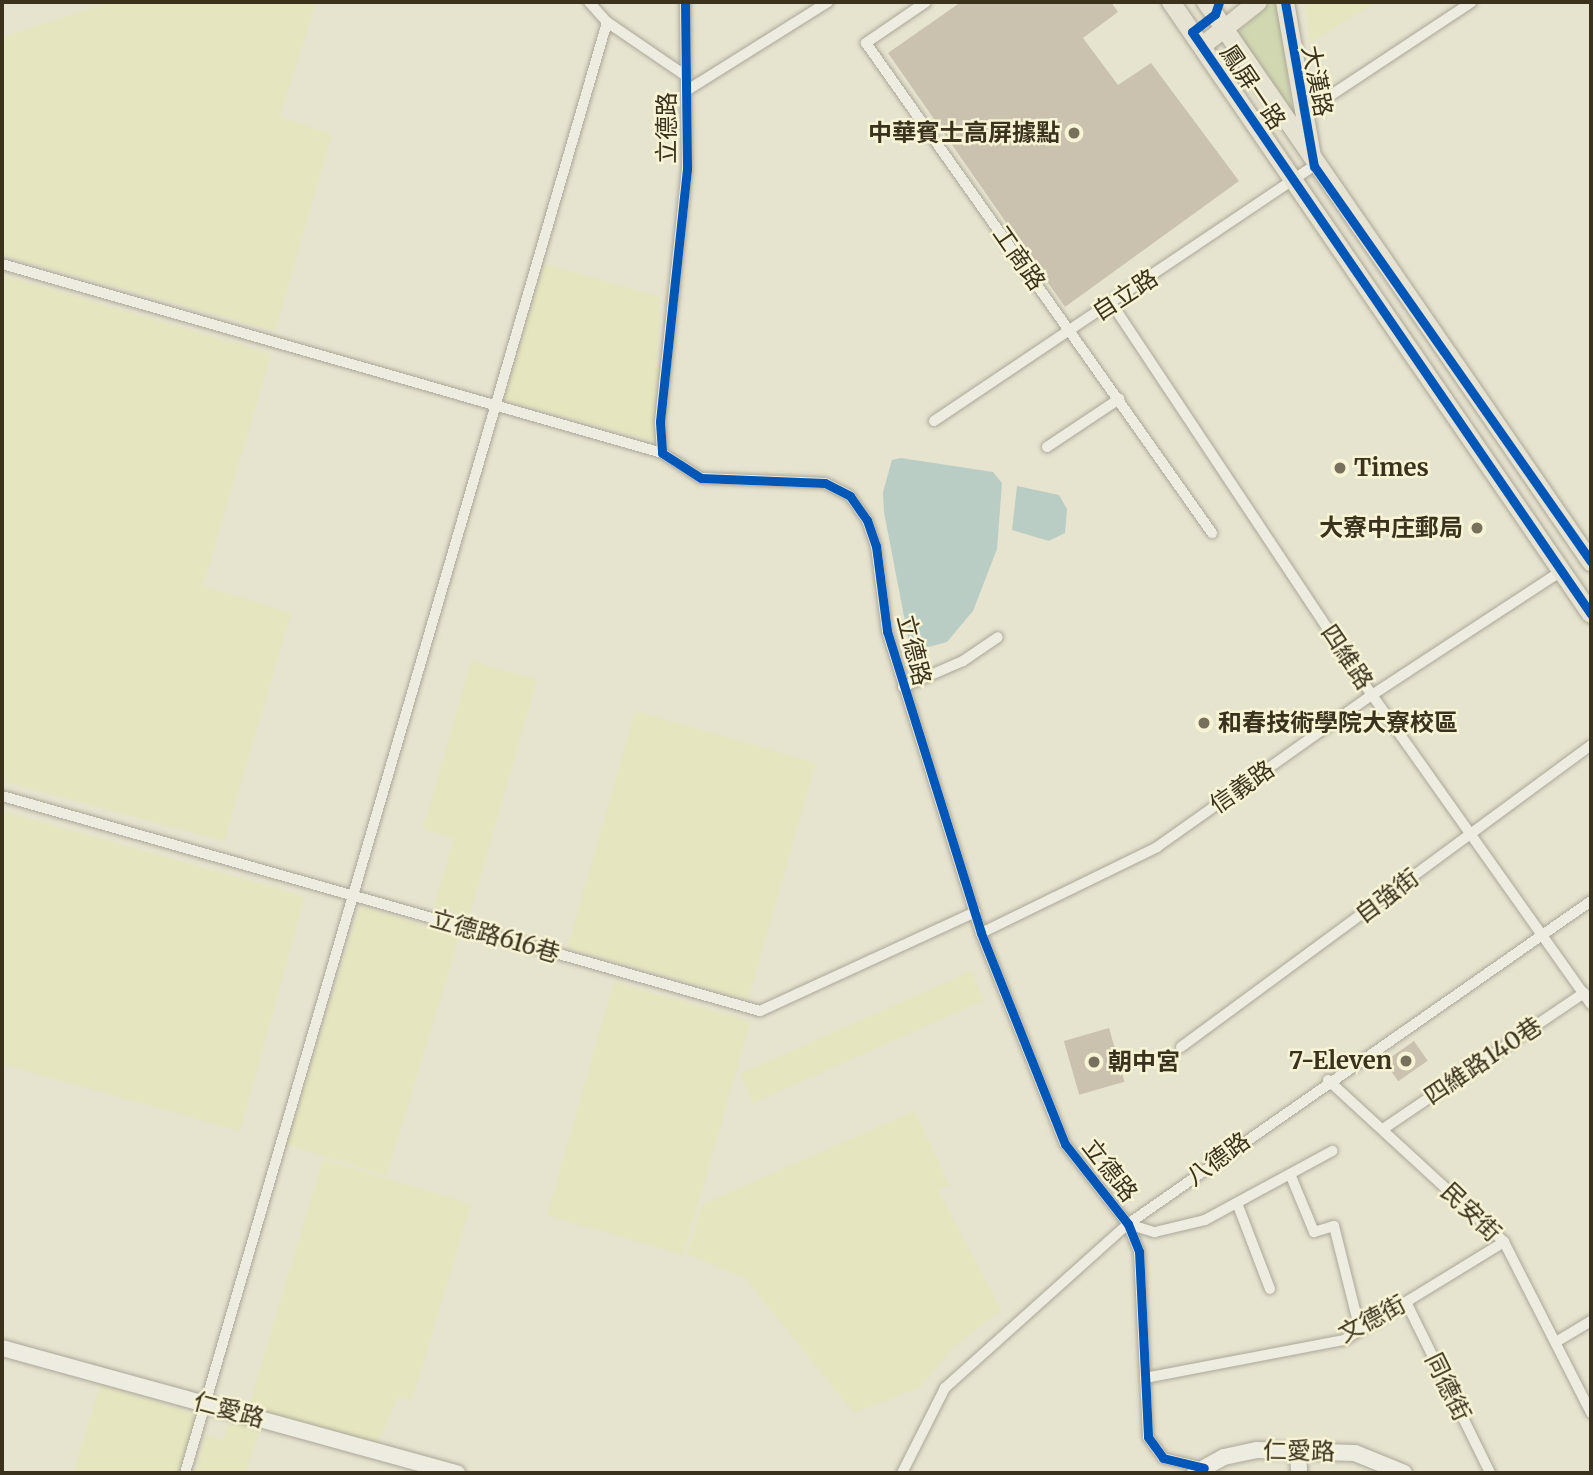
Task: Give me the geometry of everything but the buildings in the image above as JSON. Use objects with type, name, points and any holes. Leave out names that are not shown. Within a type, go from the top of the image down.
[{"type":"main road","name":"鳳屏一路","points":[[1171,2],[1591,614]]},
{"type":"main road","points":[[1197,39],[1216,12],[1258,2]]},
{"type":"main road","name":"大漢路","points":[[1285,2],[1314,166]]},
{"type":"main road","name":"鳳屏一路","points":[[1216,12],[1314,166],[1591,562]]},
{"type":"street","points":[[589,2],[607,22],[686,76]]},
{"type":"street","name":"立德路","points":[[685,2],[687,169],[660,422],[662,453],[701,478],[795,479],[825,483],[850,496],[876,546],[887,631],[981,933],[1065,1144],[1128,1223],[1139,1251],[1148,1437],[1163,1458],[1199,1471]]},
{"type":"street","points":[[686,91],[828,2]]},
{"type":"street","name":"工商路","points":[[926,2],[866,43],[1071,330],[1212,534]]},
{"type":"street","points":[[1304,113],[1472,2]]},
{"type":"street","points":[[185,1473],[607,22]]},
{"type":"street","name":"自立路","points":[[934,421],[1314,166]]},
{"type":"street","points":[[2,264],[662,453]]},
{"type":"street","name":"四維路","points":[[1112,304],[1372,695],[1591,1003]]},
{"type":"street","points":[[1047,447],[1119,399]]},
{"type":"street","name":"信義路","points":[[981,933],[1157,847],[1372,695],[1560,572]]},
{"type":"street","points":[[903,687],[963,661],[998,637]]},
{"type":"street","name":"自強街","points":[[1181,1047],[1591,745]]},
{"type":"street","name":"立德路616巷","points":[[2,796],[760,1011],[975,912]]},
{"type":"street","name":"八德路","points":[[902,1473],[945,1388],[1128,1223],[1328,1080],[1540,933],[1591,901]]},
{"type":"street","name":"四維路140巷","points":[[1383,1129],[1584,993]]},
{"type":"street","name":"民安街","points":[[1328,1080],[1504,1242],[1591,1413]]},
{"type":"street","points":[[1128,1223],[1155,1231],[1205,1220],[1332,1151]]},
{"type":"street","points":[[1290,1174],[1314,1232],[1334,1226],[1360,1330]]},
{"type":"street","points":[[1237,1203],[1270,1289]]},
{"type":"street","name":"文德街","points":[[1145,1378],[1344,1340],[1504,1242]]},
{"type":"street","name":"同德街","points":[[1406,1301],[1490,1473]]},
{"type":"street","points":[[1556,1342],[1591,1321]]},
{"type":"street","name":"仁愛路","points":[[2,1348],[457,1473]]},
{"type":"street","points":[[1298,1451],[1299,1473]]},
{"type":"street","name":"仁愛路","points":[[1199,1471],[1239,1452],[1298,1451],[1355,1453],[1404,1473]]},
{"type":"green space","points":[[110,2],[316,2],[280,117],[332,134],[275,331],[2,255],[2,37]]},
{"type":"green space","points":[[1272,2],[1278,2],[1293,116],[1235,34]]},
{"type":"green space","points":[[1305,2],[1376,2],[1310,43]]},
{"type":"green space","points":[[545,264],[660,297],[654,441],[504,400]]},
{"type":"green space","points":[[2,275],[271,354],[203,586],[291,613],[224,841],[2,781]]},
{"type":"green space","points":[[471,661],[537,680],[469,917],[434,906],[454,838],[423,829]]},
{"type":"green space","points":[[635,711],[816,763],[748,999],[567,947]]},
{"type":"green space","points":[[2,811],[305,896],[240,1131],[2,1064]]},
{"type":"green space","points":[[360,906],[459,936],[386,1175],[287,1145]]},
{"type":"green space","points":[[971,971],[984,1000],[753,1103],[740,1074]]},
{"type":"green space","points":[[614,982],[750,1021],[684,1255],[547,1216]]},
{"type":"green space","points":[[915,1111],[949,1185],[938,1190],[1001,1310],[954,1347],[920,1387],[854,1413],[745,1278],[687,1254],[702,1204]]},
{"type":"green space","points":[[323,1159],[471,1204],[412,1400],[398,1397],[378,1443],[248,1408]]},
{"type":"green space","points":[[100,1385],[197,1415],[180,1473],[73,1473]]},
{"type":"green space","points":[[229,1421],[259,1430],[246,1473],[195,1473],[206,1435],[223,1440]]},
{"type":"shaded area","points":[[901,458],[993,472],[1002,483],[997,549],[973,611],[947,642],[925,648],[908,637],[884,512],[883,492],[892,460]]},
{"type":"shaded area","points":[[1017,486],[1059,495],[1067,509],[1065,533],[1049,541],[1012,530]]},
{"type":"cycle path","points":[[685,2],[687,169],[660,422],[662,453],[701,478],[825,483],[850,496],[867,520],[876,546],[887,631],[981,933],[1065,1144],[1128,1224],[1139,1251],[1148,1437],[1163,1458],[1204,1468]]},
{"type":"cycle path","points":[[1219,2],[1215,14],[1192,32],[1591,614]]},
{"type":"cycle path","points":[[1285,2],[1314,166],[1591,562]]},
{"type":"place","name":"中華賓士高屏據點","points":[[1074,133]]},
{"type":"place","name":"Times","points":[[1340,468]]},
{"type":"place","name":"大寮中庄郵局","points":[[1477,528]]},
{"type":"place","name":"和春技術學院大寮校區","points":[[1204,723]]},
{"type":"place","name":"7-Eleven","points":[[1406,1061]]},
{"type":"place","name":"朝中宮","points":[[1094,1062]]}]
